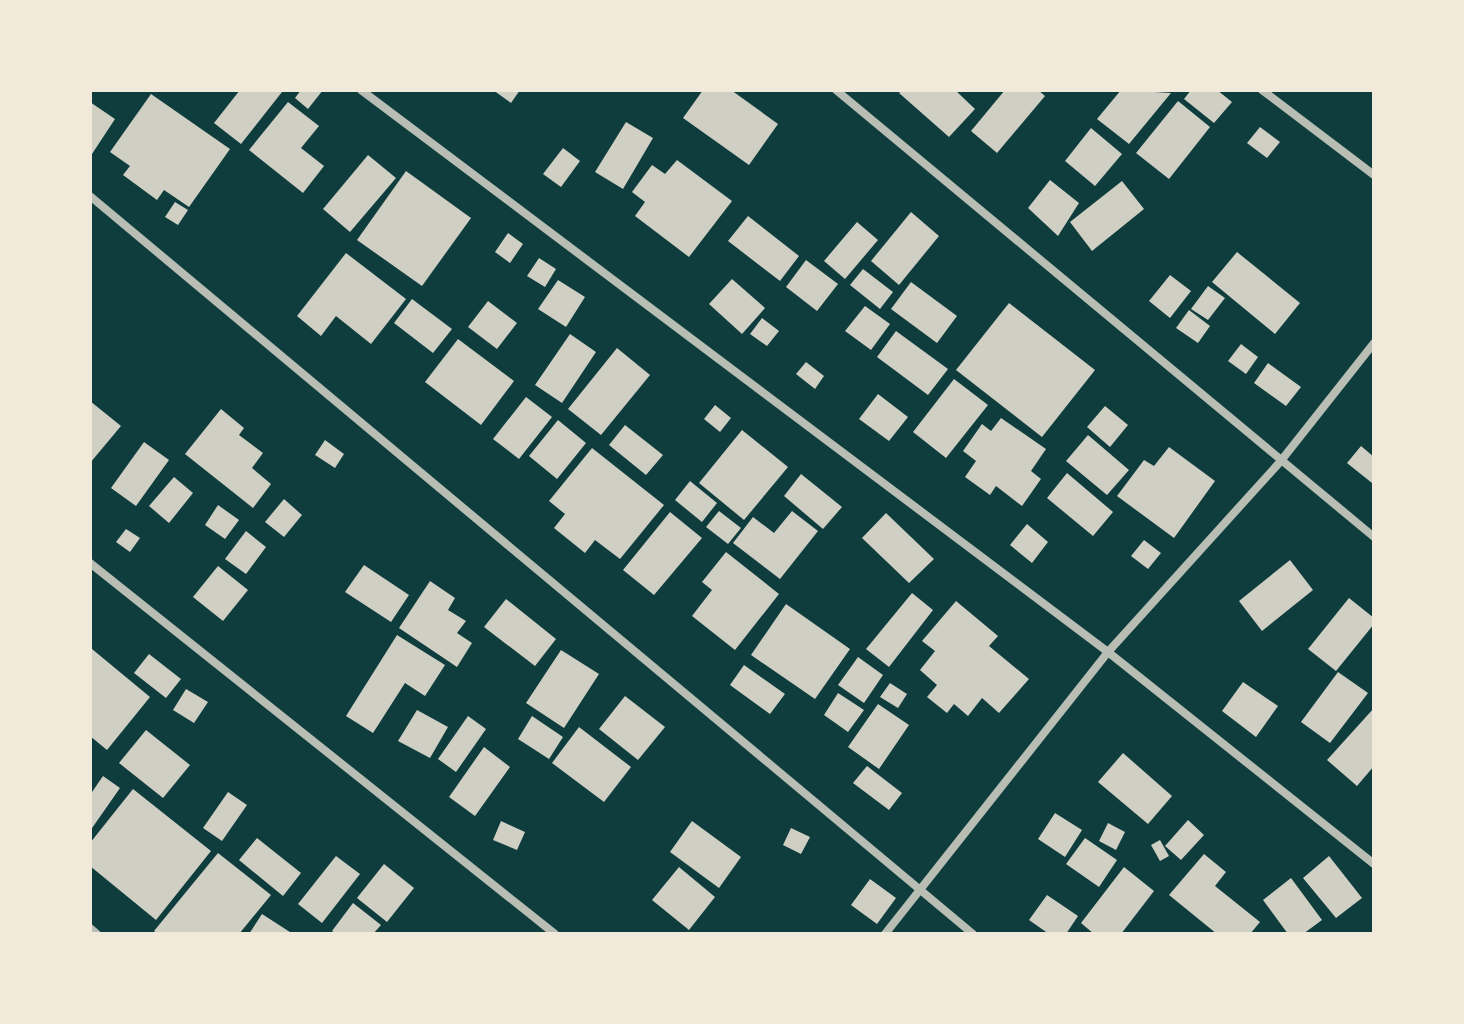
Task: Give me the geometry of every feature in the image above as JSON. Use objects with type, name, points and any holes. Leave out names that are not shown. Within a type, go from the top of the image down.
[{"type":"street","points":[[361,90],[1108,652],[1374,864]]},
{"type":"street","points":[[836,90],[1374,537]]},
{"type":"street","points":[[1262,90],[1374,175]]},
{"type":"street","points":[[90,196],[973,934]]},
{"type":"street","points":[[885,934],[1108,652],[1280,462],[1374,343]]},
{"type":"street","points":[[90,563],[555,934]]},
{"type":"street","points":[[90,928],[97,934]]},
{"type":"building","points":[[240,90],[282,92],[241,144],[214,123]]},
{"type":"building","points":[[301,90],[323,90],[308,109],[295,98]]},
{"type":"building","points":[[493,90],[520,90],[511,103]]},
{"type":"building","points":[[703,90],[731,90],[778,124],[749,165],[683,118]]},
{"type":"building","points":[[902,90],[955,90],[975,109],[949,137],[899,93]]},
{"type":"building","points":[[1005,90],[1038,90],[1045,96],[997,153],[971,131]]},
{"type":"building","points":[[1121,90],[1171,93],[1129,144],[1097,119]]},
{"type":"building","points":[[1191,90],[1217,90],[1232,102],[1214,123],[1184,99]]},
{"type":"building","points":[[151,94],[230,149],[189,207],[164,190],[157,200],[123,175],[130,166],[110,152]]},
{"type":"building","points":[[1178,101],[1210,127],[1169,179],[1136,153]]},
{"type":"building","points":[[90,102],[115,119],[90,157]]},
{"type":"building","points":[[288,102],[319,126],[301,148],[324,166],[303,193],[249,150]]},
{"type":"building","points":[[626,122],[653,138],[623,189],[595,172]]},
{"type":"building","points":[[1260,127],[1280,142],[1267,158],[1247,143]]},
{"type":"building","points":[[1091,128],[1122,154],[1095,186],[1065,161]]},
{"type":"building","points":[[563,148],[580,161],[561,187],[543,174]]},
{"type":"building","points":[[368,155],[396,178],[350,232],[323,209]]},
{"type":"building","points":[[677,160],[732,201],[689,257],[635,216],[645,202],[632,192],[652,165],[665,174]]},
{"type":"building","points":[[406,171],[471,218],[422,286],[357,240]]},
{"type":"building","points":[[1050,180],[1079,203],[1058,236],[1028,208]]},
{"type":"building","points":[[1122,181],[1144,209],[1092,251],[1070,222]]},
{"type":"building","points":[[175,202],[188,210],[178,225],[165,217]]},
{"type":"building","points":[[911,212],[939,236],[899,285],[871,261]]},
{"type":"building","points":[[748,216],[799,256],[780,281],[728,241]]},
{"type":"building","points":[[857,222],[878,240],[845,279],[824,261]]},
{"type":"building","points":[[508,233],[523,244],[510,263],[495,252]]},
{"type":"building","points":[[1237,252],[1300,303],[1275,334],[1212,282]]},
{"type":"building","points":[[346,253],[406,299],[371,344],[336,316],[321,336],[297,316]]},
{"type":"building","points":[[539,258],[556,269],[545,287],[527,276]]},
{"type":"building","points":[[806,260],[838,284],[817,311],[786,287]]},
{"type":"building","points":[[863,269],[893,292],[880,309],[850,285]]},
{"type":"building","points":[[1170,275],[1191,291],[1170,318],[1149,301]]},
{"type":"building","points":[[732,279],[765,308],[742,334],[709,304]]},
{"type":"building","points":[[558,280],[585,297],[566,327],[538,309]]},
{"type":"building","points":[[911,282],[957,316],[937,343],[891,309]]},
{"type":"building","points":[[1208,286],[1225,298],[1208,320],[1191,309]]},
{"type":"building","points":[[412,299],[452,329],[433,353],[394,323]]},
{"type":"building","points":[[488,301],[517,323],[497,349],[468,327]]},
{"type":"building","points":[[1009,303],[1095,370],[1042,437],[956,370]]},
{"type":"building","points":[[865,306],[890,324],[871,350],[845,331]]},
{"type":"building","points":[[1189,310],[1210,326],[1198,343],[1176,328]]},
{"type":"building","points":[[762,318],[779,331],[767,346],[750,334]]},
{"type":"building","points":[[896,331],[948,369],[928,395],[877,357]]},
{"type":"building","points":[[570,334],[596,352],[562,403],[535,385]]},
{"type":"building","points":[[458,339],[514,381],[481,425],[425,382]]},
{"type":"building","points":[[1241,344],[1258,357],[1246,374],[1228,361]]},
{"type":"building","points":[[617,348],[650,375],[601,435],[568,409]]},
{"type":"building","points":[[806,362],[824,376],[815,389],[796,374]]},
{"type":"building","points":[[1268,363],[1301,387],[1286,406],[1254,383]]},
{"type":"building","points":[[954,379],[988,405],[946,458],[913,432]]},
{"type":"building","points":[[878,394],[908,417],[889,441],[859,419]]},
{"type":"building","points":[[526,397],[552,417],[519,459],[493,439]]},
{"type":"building","points":[[90,401],[121,426],[90,463]]},
{"type":"building","points":[[715,405],[731,418],[720,432],[704,419]]},
{"type":"building","points":[[1105,406],[1128,425],[1110,447],[1087,427]]},
{"type":"building","points":[[221,409],[244,428],[239,435],[263,453],[252,468],[271,484],[253,508],[185,454]]},
{"type":"building","points":[[1001,418],[1046,449],[1031,471],[1041,479],[1022,506],[996,486],[990,495],[965,477],[976,461],[963,451],[982,424],[991,431]]},
{"type":"building","points":[[558,420],[586,443],[557,479],[529,456]]},
{"type":"building","points":[[625,425],[663,455],[646,475],[609,445]]},
{"type":"building","points":[[742,430],[788,467],[744,520],[699,483]]},
{"type":"building","points":[[1088,435],[1129,470],[1107,495],[1066,461]]},
{"type":"building","points":[[325,440],[344,454],[335,468],[315,455]]},
{"type":"building","points":[[144,442],[169,460],[136,506],[111,488]]},
{"type":"building","points":[[1361,446],[1374,457],[1372,483],[1347,463]]},
{"type":"building","points":[[1169,447],[1215,481],[1174,538],[1117,496],[1144,460],[1154,466]]},
{"type":"building","points":[[592,448],[664,505],[620,559],[595,540],[585,553],[554,528],[565,514],[549,501]]},
{"type":"building","points":[[1067,473],[1113,512],[1093,536],[1047,498]]},
{"type":"building","points":[[801,474],[842,507],[823,529],[784,496]]},
{"type":"building","points":[[174,477],[193,493],[169,523],[149,506]]},
{"type":"building","points":[[690,481],[717,503],[702,522],[675,500]]},
{"type":"building","points":[[284,499],[302,515],[284,537],[265,522]]},
{"type":"building","points":[[218,505],[239,520],[225,539],[205,525]]},
{"type":"building","points":[[719,511],[741,528],[728,544],[706,527]]},
{"type":"building","points":[[792,511],[818,531],[780,579],[733,543],[753,517],[774,533]]},
{"type":"building","points":[[670,512],[702,538],[654,595],[623,570]]},
{"type":"building","points":[[886,513],[934,559],[909,583],[862,538]]},
{"type":"building","points":[[1027,524],[1048,542],[1032,563],[1010,545]]},
{"type":"building","points":[[126,529],[140,538],[130,552],[116,542]]},
{"type":"building","points":[[246,531],[266,547],[246,574],[225,559]]},
{"type":"building","points":[[1144,540],[1161,553],[1148,569],[1131,556]]},
{"type":"building","points":[[726,552],[779,594],[735,650],[692,616],[712,590],[702,582]]},
{"type":"building","points":[[1290,560],[1313,590],[1262,631],[1239,601]]},
{"type":"building","points":[[364,565],[409,595],[391,622],[345,592]]},
{"type":"building","points":[[218,566],[248,590],[223,621],[193,597]]},
{"type":"building","points":[[430,581],[455,598],[448,610],[466,621],[457,633],[472,643],[457,667],[399,628]]},
{"type":"building","points":[[912,593],[933,610],[889,667],[866,649]]},
{"type":"building","points":[[1349,598],[1374,618],[1374,624],[1336,671],[1308,649]]},
{"type":"building","points":[[506,599],[556,639],[535,666],[484,627]]},
{"type":"building","points":[[956,601],[998,636],[989,646],[1029,679],[999,713],[982,698],[968,716],[954,704],[947,713],[927,697],[937,685],[920,670],[935,651],[922,641]]},
{"type":"building","points":[[786,604],[850,649],[815,699],[751,655]]},
{"type":"building","points":[[397,635],[445,665],[425,696],[405,683],[373,733],[346,716]]},
{"type":"building","points":[[92,649],[150,697],[107,750],[90,736]]},
{"type":"building","points":[[561,650],[599,674],[564,728],[526,703]]},
{"type":"building","points":[[149,654],[181,679],[166,698],[134,673]]},
{"type":"building","points":[[858,657],[883,675],[864,703],[838,685]]},
{"type":"building","points":[[744,665],[785,694],[770,714],[730,685]]},
{"type":"building","points":[[1338,672],[1368,693],[1330,743],[1301,722]]},
{"type":"building","points":[[1243,682],[1278,706],[1256,737],[1222,711]]},
{"type":"building","points":[[890,683],[907,694],[898,708],[880,697]]},
{"type":"building","points":[[186,689],[208,702],[194,723],[173,710]]},
{"type":"building","points":[[838,693],[864,710],[848,732],[824,715]]},
{"type":"building","points":[[625,696],[665,727],[638,760],[599,729]]},
{"type":"building","points":[[878,704],[909,725],[879,769],[848,747]]},
{"type":"building","points":[[1374,708],[1374,766],[1357,786],[1327,760]]},
{"type":"building","points":[[417,710],[448,727],[430,758],[398,741]]},
{"type":"building","points":[[468,716],[486,729],[456,772],[438,759]]},
{"type":"building","points":[[532,716],[563,737],[549,759],[518,739]]},
{"type":"building","points":[[579,727],[631,767],[604,802],[552,763]]},
{"type":"building","points":[[146,730],[190,765],[163,798],[119,763]]},
{"type":"building","points":[[484,747],[510,767],[475,816],[449,797]]},
{"type":"building","points":[[1123,753],[1172,796],[1148,824],[1098,782]]},
{"type":"building","points":[[867,766],[902,793],[889,810],[853,783]]},
{"type":"building","points":[[103,776],[120,788],[90,831],[90,795]]},
{"type":"building","points":[[133,789],[211,851],[156,920],[90,866],[90,843]]},
{"type":"building","points":[[228,792],[247,805],[222,841],[203,828]]},
{"type":"building","points":[[1055,813],[1082,830],[1065,857],[1038,839]]},
{"type":"building","points":[[1188,820],[1204,835],[1181,860],[1165,846]]},
{"type":"building","points":[[501,821],[525,832],[517,850],[493,840]]},
{"type":"building","points":[[692,821],[741,857],[719,888],[670,852]]},
{"type":"building","points":[[1108,823],[1125,832],[1116,850],[1099,841]]},
{"type":"building","points":[[791,828],[810,837],[801,854],[783,845]]},
{"type":"building","points":[[257,838],[301,873],[283,896],[239,860]]},
{"type":"building","points":[[1085,838],[1117,860],[1099,887],[1066,864]]},
{"type":"building","points":[[1160,840],[1169,856],[1160,861],[1151,845]]},
{"type":"building","points":[[218,853],[271,895],[239,934],[158,934],[154,931]]},
{"type":"building","points":[[1204,854],[1226,872],[1215,886],[1260,922],[1250,934],[1217,934],[1169,895]]},
{"type":"building","points":[[336,856],[360,874],[322,923],[298,904]]},
{"type":"building","points":[[1329,856],[1362,898],[1336,918],[1303,878]]},
{"type":"building","points":[[384,864],[414,888],[387,922],[357,898]]},
{"type":"building","points":[[679,867],[715,897],[689,930],[652,900]]},
{"type":"building","points":[[1124,867],[1154,891],[1121,934],[1094,934],[1081,923]]},
{"type":"building","points":[[1291,878],[1322,920],[1303,934],[1288,934],[1263,900]]},
{"type":"building","points":[[870,879],[896,898],[877,924],[851,905]]},
{"type":"building","points":[[1047,895],[1078,916],[1066,934],[1049,934],[1029,920]]},
{"type":"building","points":[[353,903],[381,925],[373,934],[336,934],[332,931]]},
{"type":"building","points":[[262,914],[293,934],[249,934]]}]
